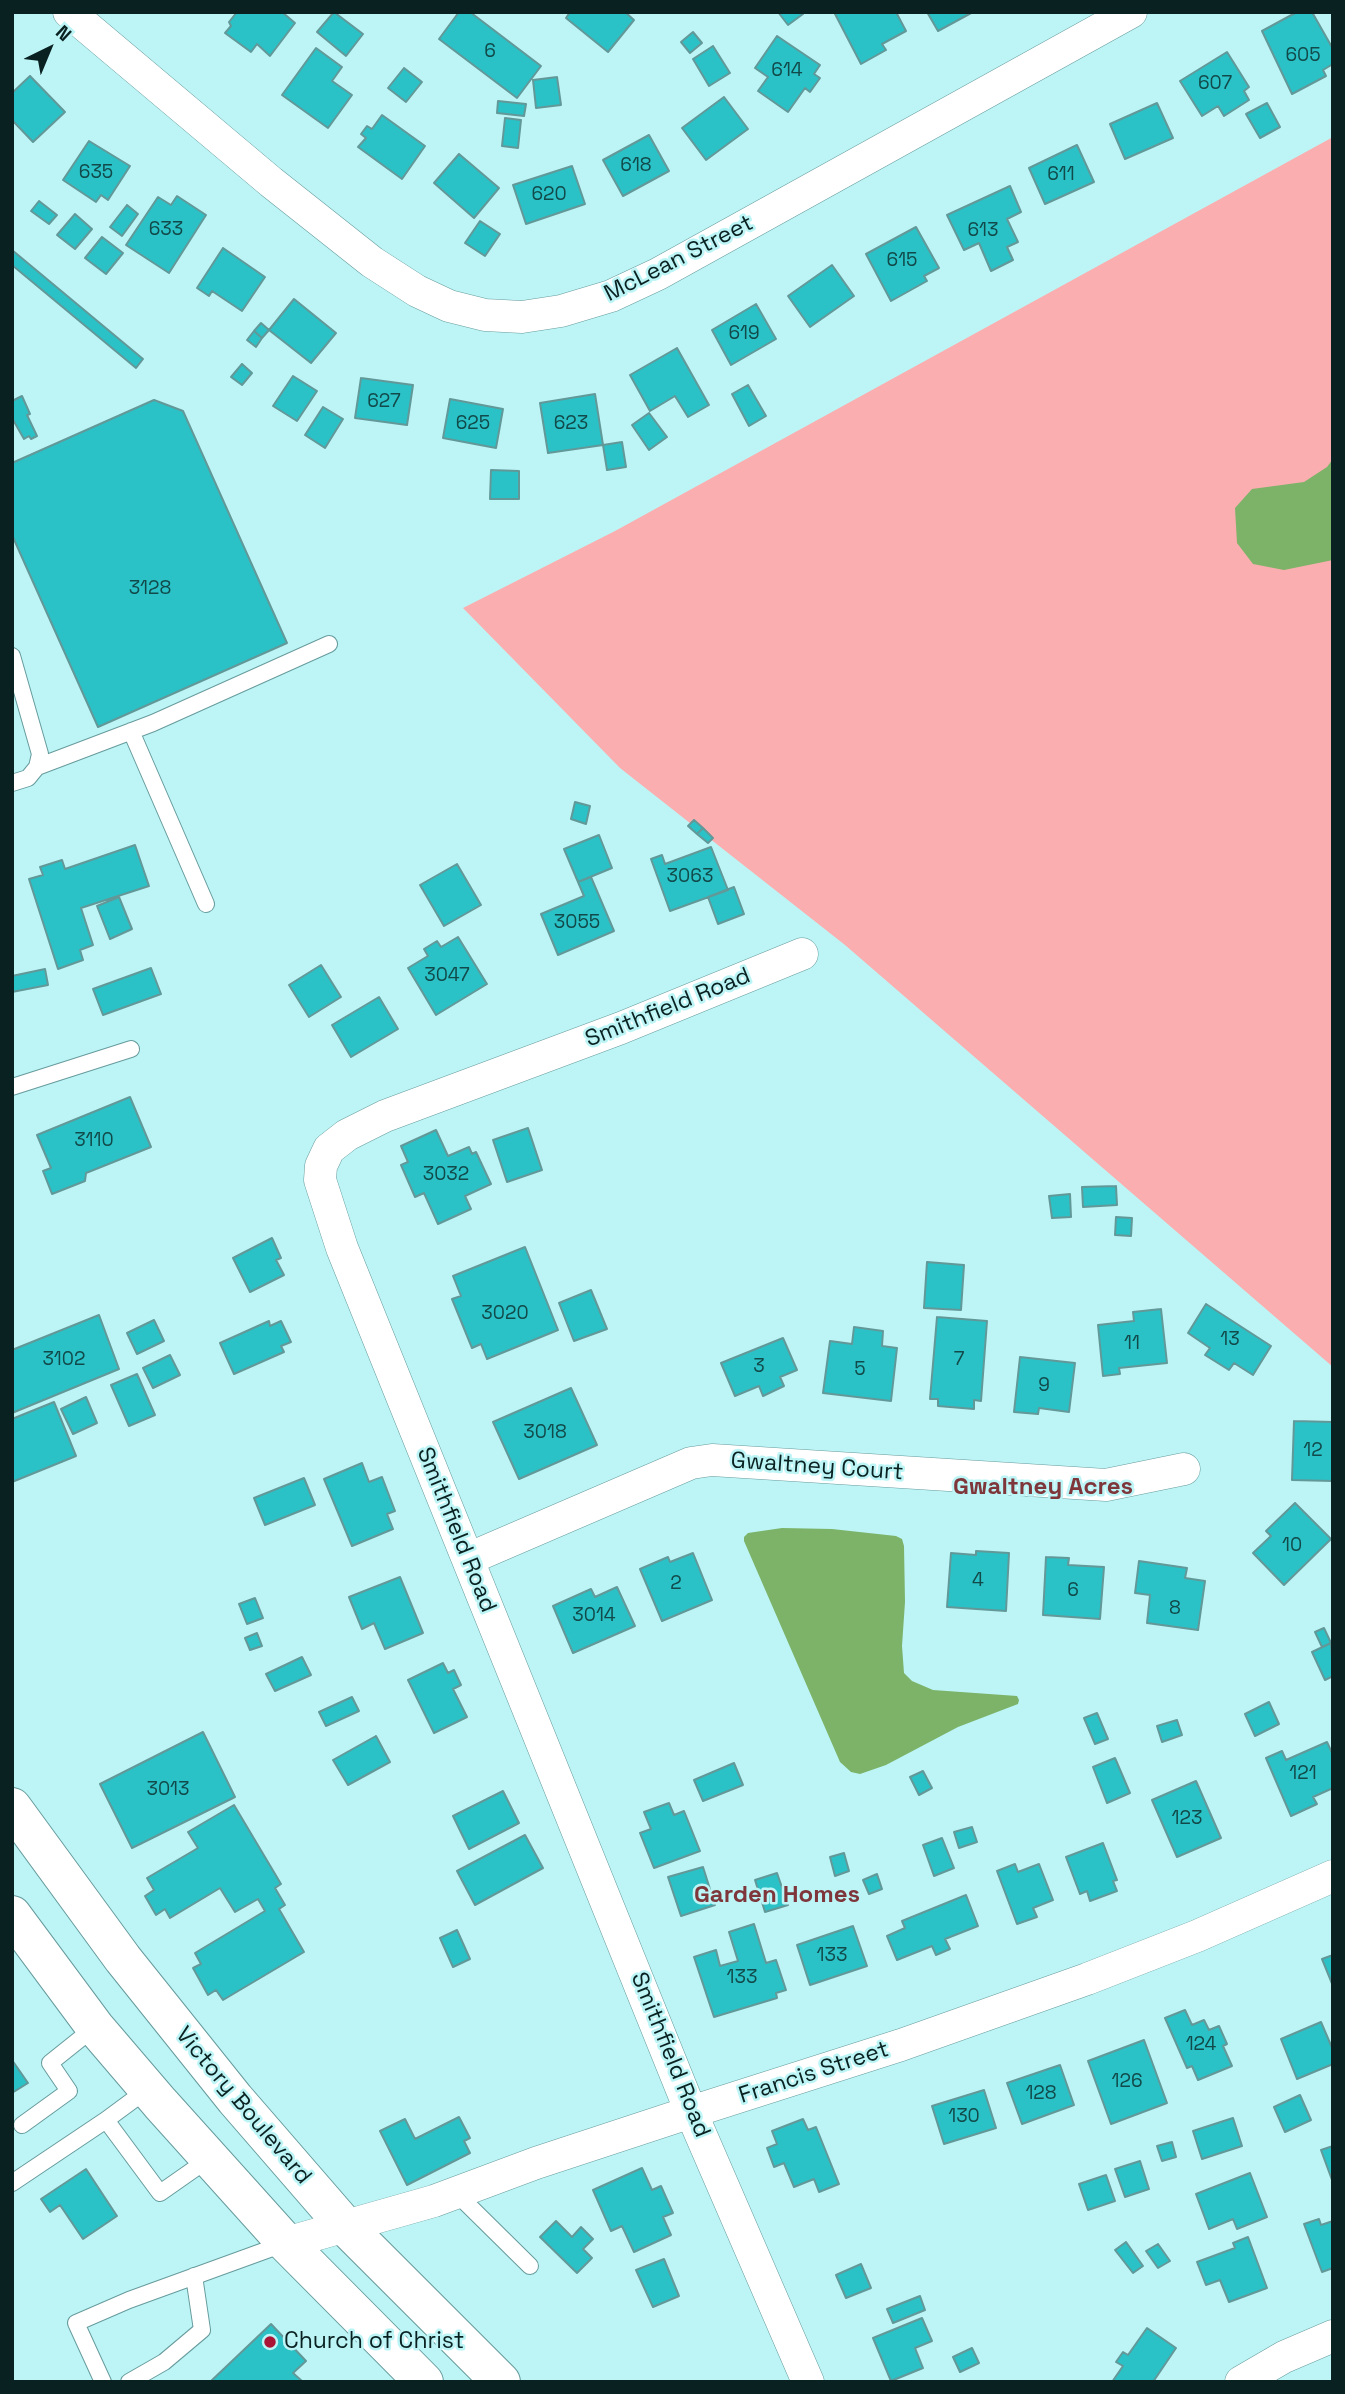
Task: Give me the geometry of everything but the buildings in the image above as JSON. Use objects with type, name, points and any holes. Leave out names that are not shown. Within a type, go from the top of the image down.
[{"type":"main road","name":"Victory Boulevard","points":[[12,1807],[122,1959],[235,2099],[345,2226],[501,2382]]},
{"type":"main road","points":[[12,1915],[95,2026],[148,2089],[286,2243],[411,2374]]},
{"type":"street","name":"McLean Street","points":[[69,12],[372,262],[417,291],[449,306],[485,315],[522,317],[561,311],[611,296],[659,274],[1131,12]]},
{"type":"street","name":"Smithfield Road","points":[[802,954],[621,1028],[385,1116],[347,1135],[329,1149],[321,1166],[320,1180],[342,1248],[691,2112],[808,2382]]},
{"type":"street","name":"Gwaltney Court","points":[[468,1559],[691,1463],[712,1460],[1106,1485],[1184,1469]]},
{"type":"street","name":"Francis Street","points":[[286,2243],[456,2193],[536,2163],[901,2045],[1087,1979],[1197,1936],[1333,1876]]},
{"type":"street","points":[[1241,2382],[1284,2357],[1333,2336]]},
{"type":"lane","points":[[37,767],[131,731],[329,644]]},
{"type":"lane","points":[[12,656],[40,754],[37,767],[28,778],[12,783]]},
{"type":"lane","points":[[131,731],[206,904]]},
{"type":"lane","points":[[12,1087],[131,1049]]},
{"type":"lane","points":[[22,2125],[69,2091],[50,2063],[95,2026]]},
{"type":"lane","points":[[12,2183],[148,2089]]},
{"type":"lane","points":[[106,2120],[160,2193],[210,2158]]},
{"type":"lane","points":[[456,2193],[530,2266]]},
{"type":"lane","points":[[103,2382],[76,2323],[129,2300],[286,2243]]},
{"type":"lane","points":[[129,2382],[164,2362],[202,2330],[194,2276]]},
{"type":"shaded area","points":[[1333,137],[1333,1367],[845,945],[620,768],[463,608],[615,531]]},
{"type":"shaded area","points":[[1333,459],[1333,560],[1284,570],[1253,564],[1237,543],[1235,508],[1252,489],[1304,482],[1327,467]]},
{"type":"shaded area","points":[[782,1528],[832,1529],[896,1536],[902,1539],[904,1673],[912,1681],[933,1690],[1017,1696],[1018,1704],[958,1727],[886,1765],[860,1774],[851,1772],[840,1762],[744,1541],[748,1533]]},
{"type":"place","name":"Church of Christ","points":[[270,2342]]},
{"type":"district","name":"Gwaltney Acres","points":[[1043,1487]]},
{"type":"district","name":"Garden Homes","points":[[777,1895]]}]
